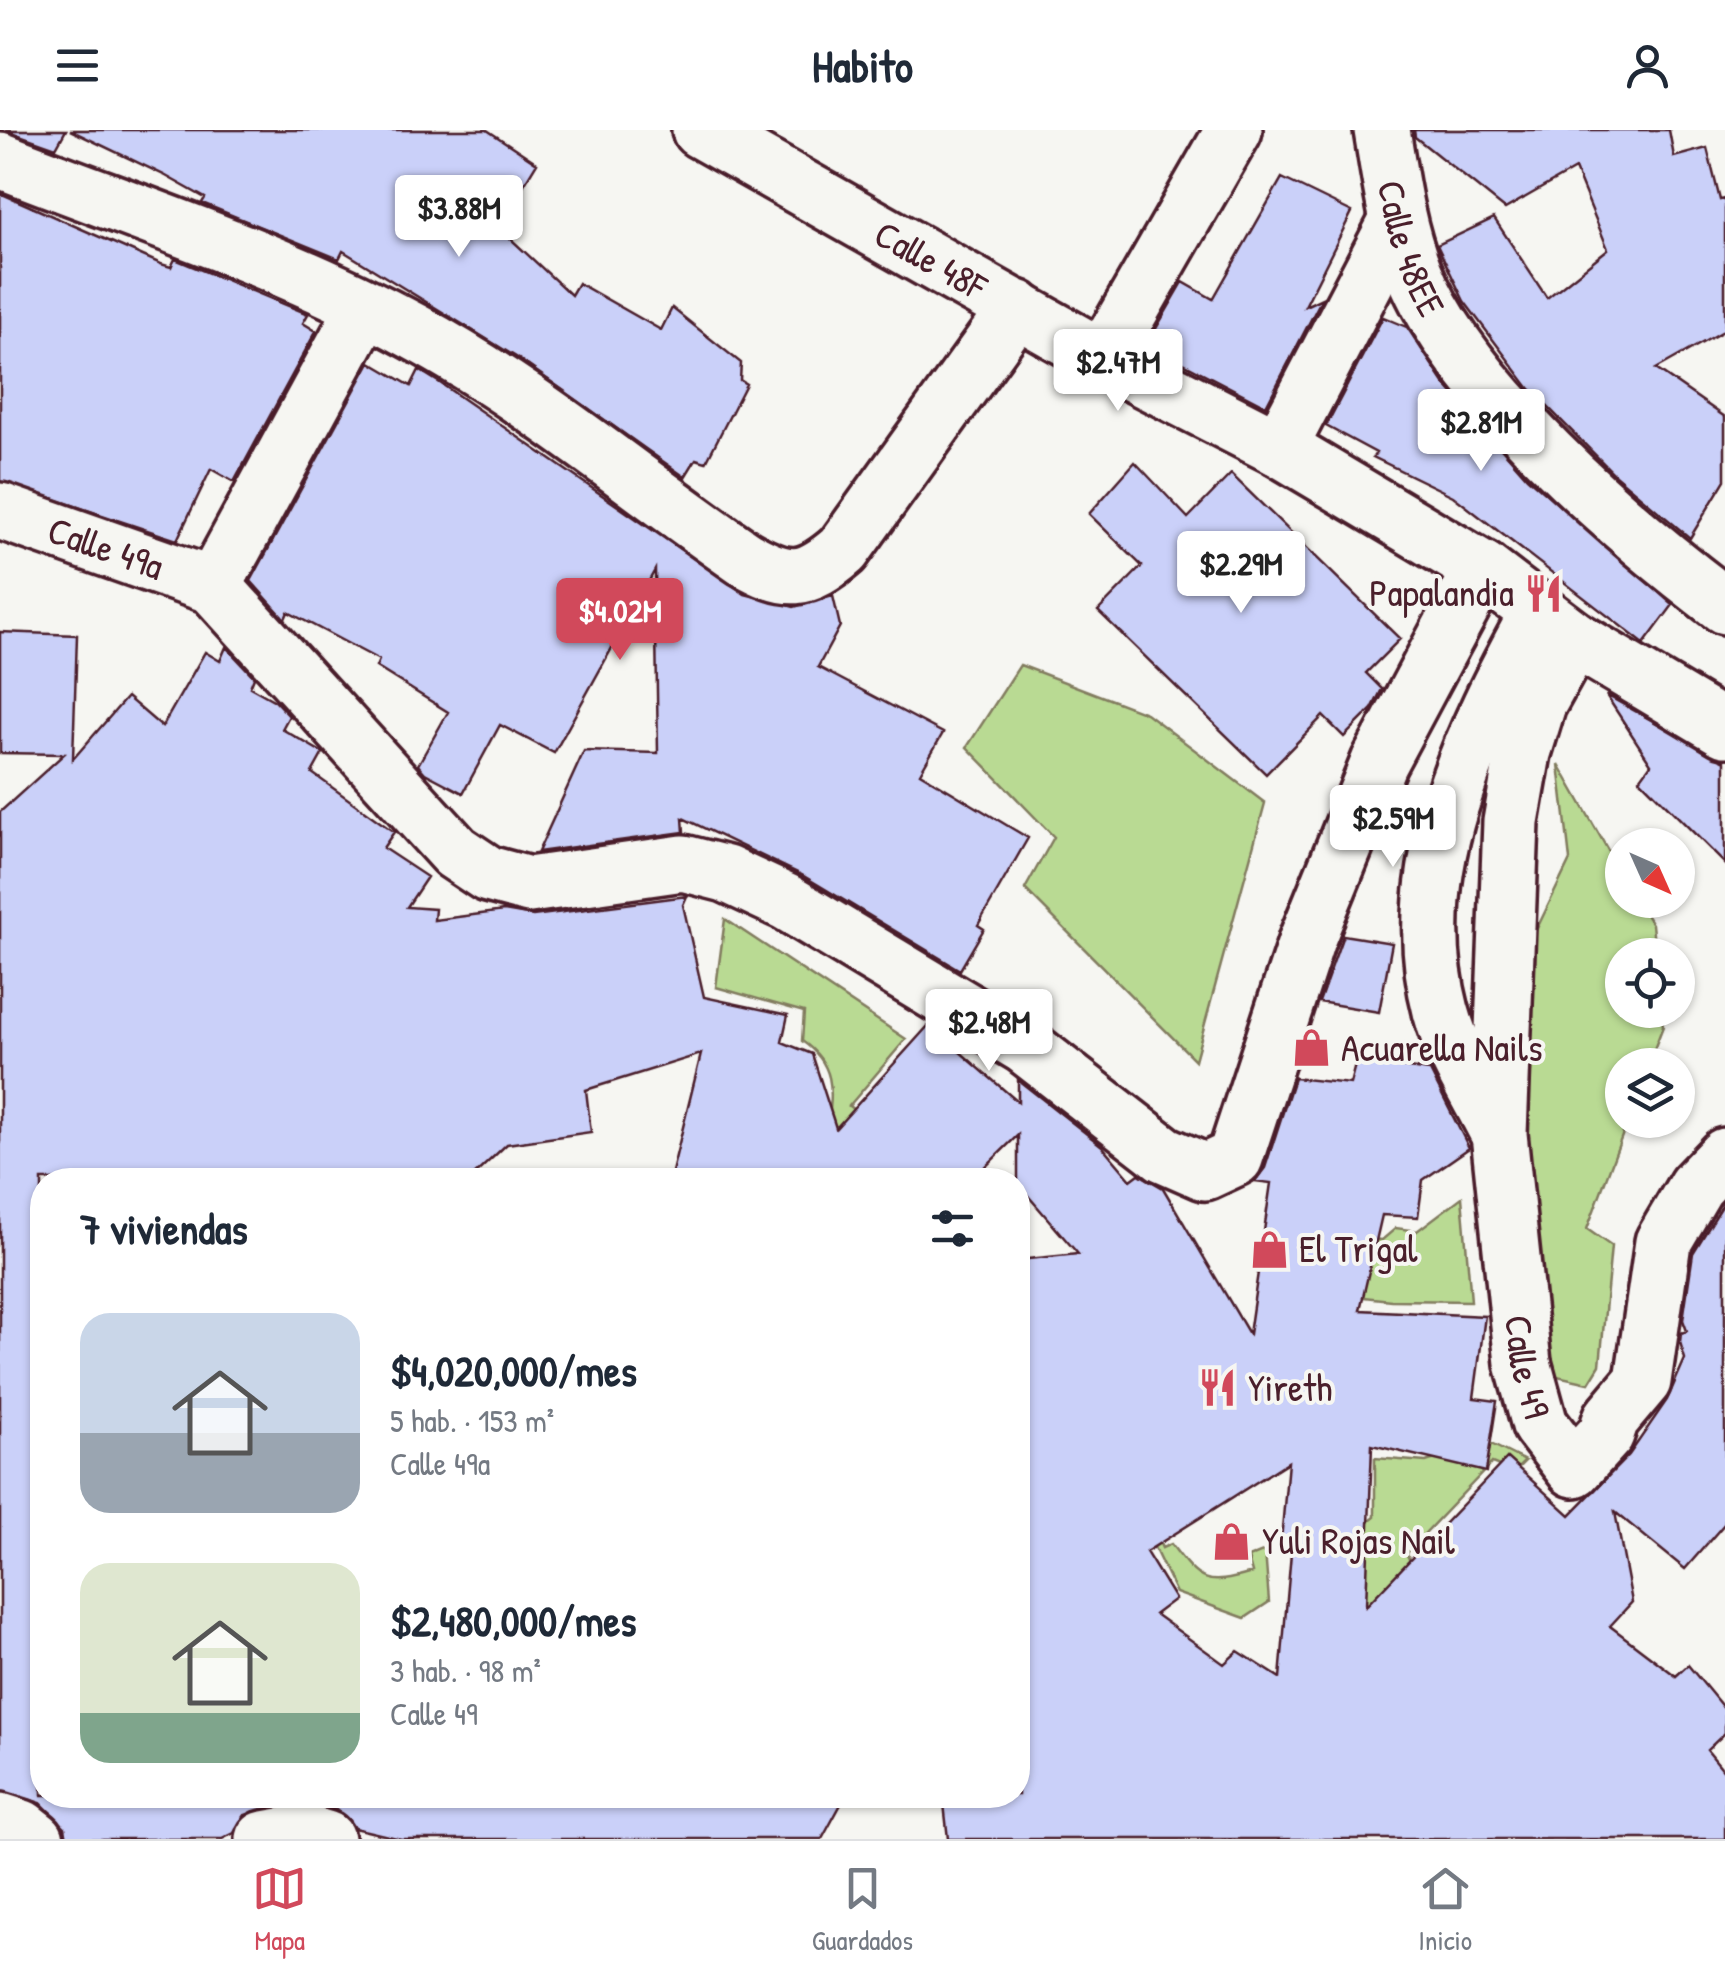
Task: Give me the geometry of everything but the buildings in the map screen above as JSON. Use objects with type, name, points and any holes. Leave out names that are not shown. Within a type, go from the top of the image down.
[{"type":"street","name":"Calle 48F","points":[[700,130],[1103,358],[1279,448],[1482,568],[1556,626],[1725,729]]},
{"type":"street","points":[[1103,358],[1234,130]]},
{"type":"street","name":"Calle 48EE","points":[[1382,130],[1397,222],[1431,308],[1473,372],[1555,459],[1725,606]]},
{"type":"street","points":[[0,160],[332,290],[365,307],[456,356],[744,558],[788,577],[808,575],[843,550],[1017,308]]},
{"type":"street","points":[[1279,448],[1397,222]]},
{"type":"street","points":[[365,307],[213,586],[455,852],[488,874],[529,885],[683,863],[726,874],[786,902],[1025,1046],[1164,1154],[1205,1172],[1235,1158],[1307,939],[1378,762],[1482,568]]},
{"type":"street","name":"Calle 49a","points":[[0,510],[213,586]]},
{"type":"street","name":"Calle 49","points":[[1499,1134],[1441,1014],[1430,958],[1430,904],[1444,828],[1484,711],[1556,626]]},
{"type":"street","name":"Calle 49","points":[[1556,626],[1523,753],[1512,822],[1499,1134],[1523,1363],[1540,1426],[1574,1469],[1606,1434],[1611,1419],[1643,1381],[1664,1242],[1696,1186],[1725,1156]]},
{"type":"street","points":[[0,1821],[22,1828],[36,1839]]},
{"type":"street","points":[[264,1839],[303,1832],[326,1839]]},
{"type":"green space","points":[[1020,665],[1146,713],[1265,803],[1195,1060],[1025,889],[1054,837],[967,747]]},
{"type":"green space","points":[[1559,764],[1605,845],[1605,918],[1648,918],[1652,924],[1653,938],[1605,938],[1605,1028],[1662,1028],[1655,1048],[1605,1048],[1605,1138],[1621,1138],[1587,1229],[1611,1246],[1600,1365],[1589,1383],[1557,1376],[1540,1346],[1514,976],[1570,860]]},
{"type":"green space","points":[[725,919],[906,1039],[849,1106],[898,1145],[921,1119],[933,1120],[932,1152],[963,1162],[966,1168],[904,1168],[828,1126],[829,1078],[821,1059],[802,1041],[804,1012],[716,987]]},
{"type":"green space","points":[[1462,1197],[1471,1301],[1391,1300],[1335,1294],[1340,1237],[1382,1240],[1396,1228],[1417,1231]]},
{"type":"green space","points":[[1487,1442],[1525,1461],[1514,1472],[1492,1463],[1406,1553],[1411,1563],[1384,1602],[1316,1627],[1366,1524],[1375,1517],[1375,1458],[1426,1462]]},
{"type":"green space","points":[[1140,1500],[1162,1548],[1171,1544],[1189,1567],[1205,1578],[1224,1580],[1252,1573],[1248,1558],[1265,1551],[1269,1602],[1245,1618],[1176,1593],[1133,1504]]},
{"type":"place","name":"Papalandia","points":[[1544,593]]},
{"type":"place","name":"Acuarella Nails","points":[[1311,1048]]},
{"type":"place","name":"El Trigal","points":[[1269,1249]]},
{"type":"place","name":"Yireth","points":[[1218,1388]]},
{"type":"place","name":"Yuli Rojas Nail","points":[[1232,1541]]}]
